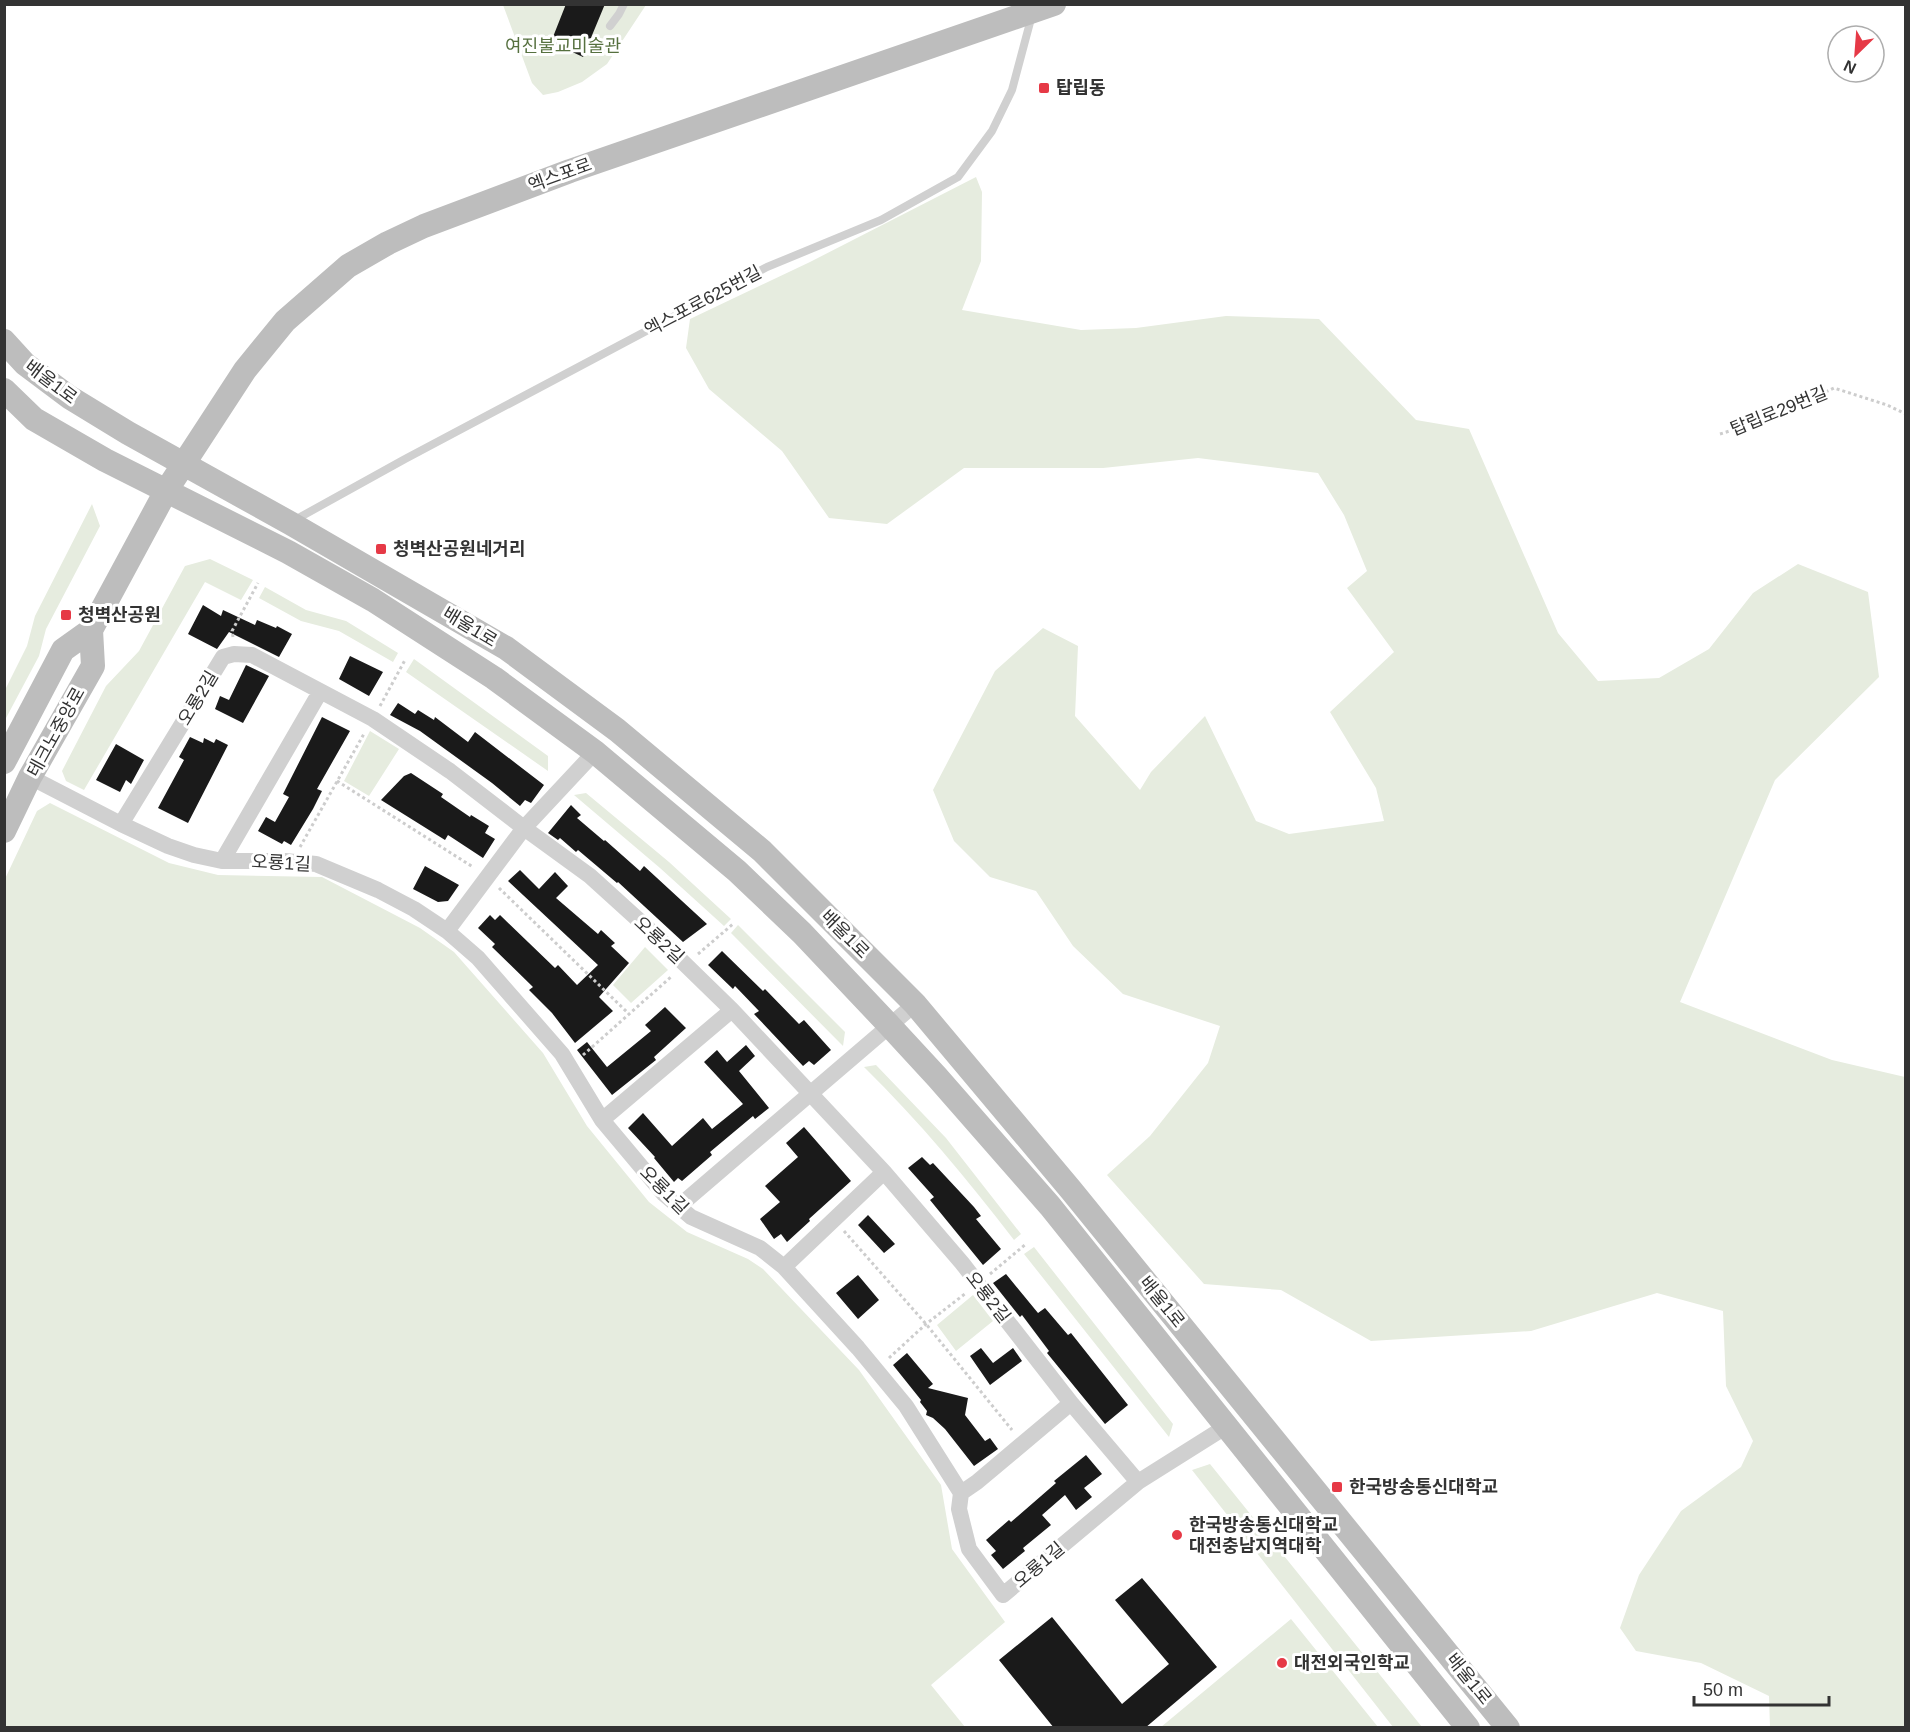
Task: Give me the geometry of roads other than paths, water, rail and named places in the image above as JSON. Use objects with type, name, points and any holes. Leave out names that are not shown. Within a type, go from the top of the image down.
[{"type":"main road","name":"엑스포로","points":[[166,491],[245,370],[285,321],[348,266],[388,243],[424,226],[570,171],[1043,8]]},
{"type":"main road","name":"배울1로","points":[[4,341],[25,364],[69,397],[128,433],[290,523],[506,648],[617,730],[762,851],[915,1004],[1071,1190],[1508,1728]]},
{"type":"main road","name":"배울1로","points":[[4,390],[34,419],[105,460],[288,552],[373,600],[494,678],[595,752],[737,871],[802,933],[889,1025],[1050,1206],[1468,1728]]},
{"type":"main road","name":"테크노중앙로","points":[[4,762],[63,650],[91,630],[166,491]]},
{"type":"main road","name":"테크노중앙로","points":[[4,831],[30,777],[93,666],[91,630]]},
{"type":"street","name":"오룡2길","points":[[121,824],[223,657],[234,654],[252,655],[373,719],[450,771],[590,876],[732,1010],[884,1172],[978,1283],[1071,1403],[1138,1482]]},
{"type":"street","points":[[222,861],[320,692]]},
{"type":"street","points":[[447,931],[524,828],[595,752]]},
{"type":"street","name":"오룡1길","points":[[30,777],[168,846],[222,861],[292,861],[316,864],[345,875],[414,909],[447,931],[478,958],[562,1054],[602,1120],[642,1170],[678,1207],[700,1222],[760,1248],[784,1267],[876,1370],[906,1406],[961,1493],[959,1509],[969,1549],[1003,1595],[1138,1482],[1227,1426]]},
{"type":"street","points":[[678,1207],[915,1004]]},
{"type":"street","points":[[602,1120],[732,1010]]},
{"type":"street","points":[[784,1267],[884,1172]]},
{"type":"street","points":[[961,1493],[1071,1403]]},
{"type":"lane","points":[[610,26],[624,4]]},
{"type":"lane","name":"엑스포로625번길","points":[[290,523],[405,459],[767,267],[881,220],[958,177],[992,131],[1012,90],[1043,8]]},
{"type":"place","name":"탑립동","points":[[1044,88]]},
{"type":"place","name":"청벽산공원네거리","points":[[381,549]]},
{"type":"place","name":"청벽산공원","points":[[66,615]]},
{"type":"place","name":"한국방송통신대학교","points":[[1337,1487]]},
{"type":"place","name":"한국방송통신대학교 대전충남지역대학","points":[[1177,1535]]},
{"type":"place","name":"대전외국인학교","points":[[1282,1663]]},
{"type":"park label","name":"여진불교미술관","points":[[563,46]]}]
